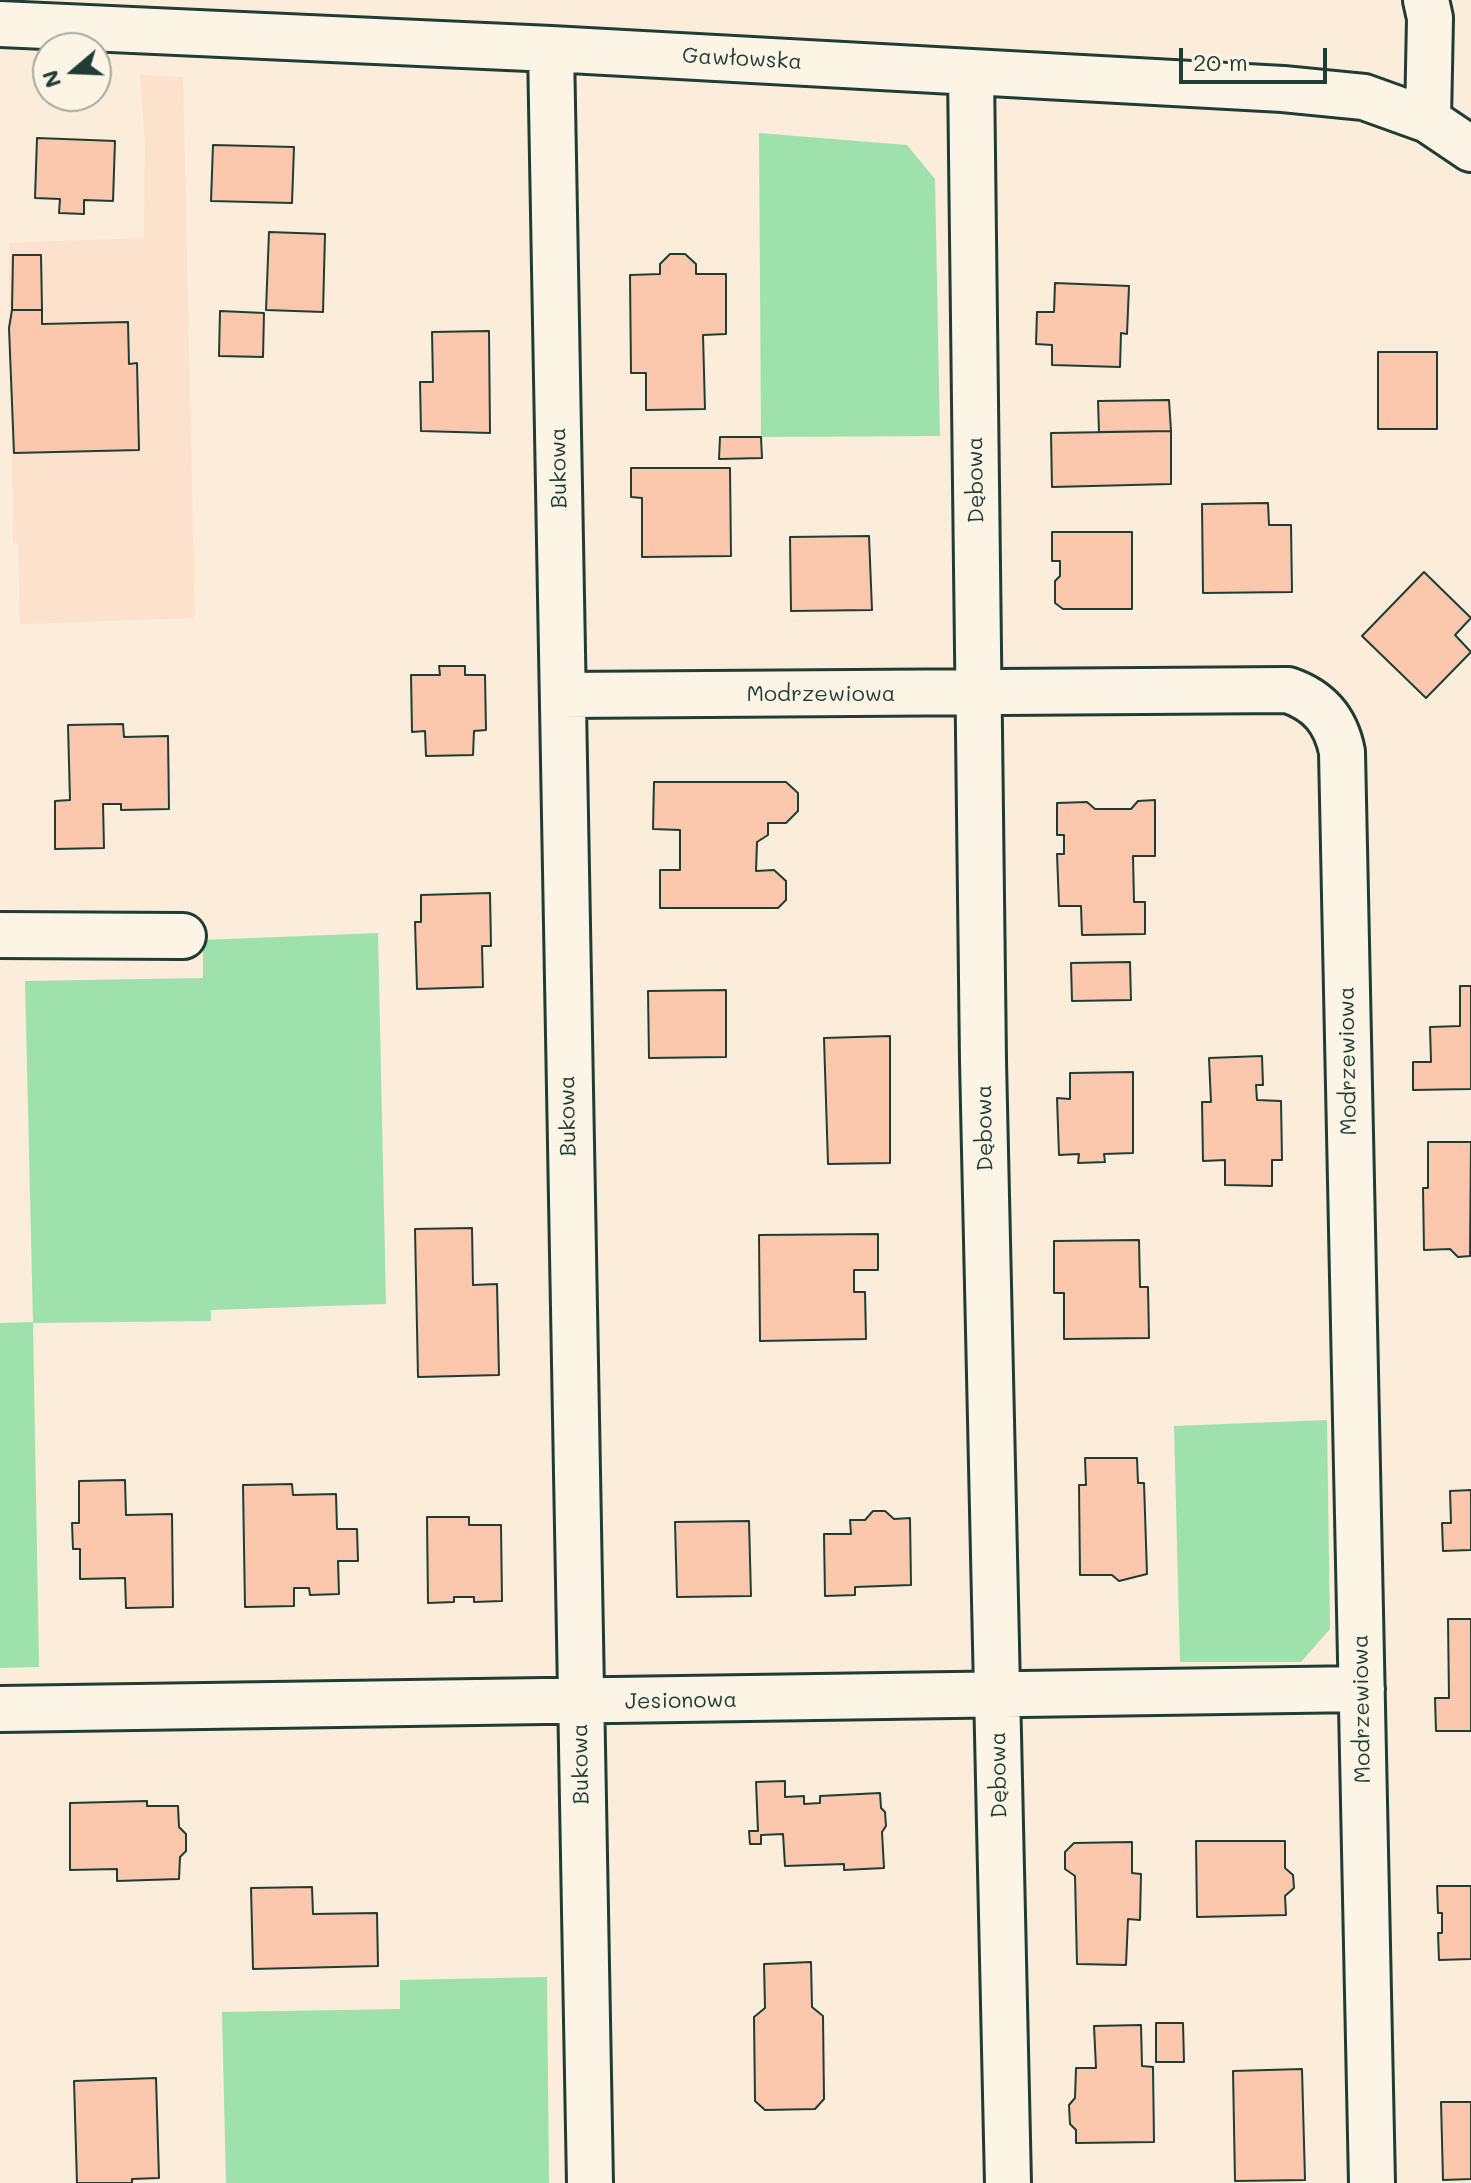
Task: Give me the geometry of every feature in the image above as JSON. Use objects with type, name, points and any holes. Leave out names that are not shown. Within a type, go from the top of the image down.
[{"type":"street","points":[[1426,0],[1430,18],[1428,120]]},
{"type":"street","name":"Gawłowska","points":[[0,24],[237,17],[551,49],[1364,97],[1428,120],[1471,149]]},
{"type":"street","name":"Bukowa","points":[[551,49],[590,2183]]},
{"type":"street","name":"Dębowa","points":[[971,72],[979,694],[1008,2183]]},
{"type":"street","name":"Modrzewiowa","points":[[563,695],[1288,690],[1304,696],[1326,712],[1337,729],[1342,752],[1372,2183]]},
{"type":"street","points":[[0,935],[183,936]]},
{"type":"street","name":"Jesionowa","points":[[0,1709],[997,1697],[1362,1689]]},
{"type":"shaded area","points":[[140,75],[183,77],[195,618],[20,624],[18,544],[13,543],[9,243],[144,238],[145,143]]},
{"type":"green space","points":[[759,133],[907,145],[935,179],[940,436],[761,437]]},
{"type":"green space","points":[[378,933],[386,1304],[211,1310],[211,1321],[33,1323],[39,1667],[0,1668],[0,1323],[33,1322],[25,981],[203,978],[203,940]]},
{"type":"green space","points":[[1327,1420],[1330,1629],[1301,1662],[1180,1662],[1174,1426]]},
{"type":"green space","points":[[547,1977],[549,2183],[226,2183],[222,2012],[400,2009],[400,1980]]},
{"type":"building","points":[[37,138],[115,141],[113,201],[84,200],[84,214],[59,213],[60,199],[35,198]]},
{"type":"building","points":[[213,145],[294,147],[292,203],[211,201]]},
{"type":"building","points":[[269,232],[325,234],[323,312],[266,310]]},
{"type":"building","points":[[670,254],[685,254],[696,264],[696,274],[726,274],[726,334],[703,335],[705,409],[646,410],[646,373],[631,373],[630,275],[660,274],[660,264]]},
{"type":"building","points":[[13,255],[41,255],[42,310],[12,310]]},
{"type":"building","points":[[1055,283],[1129,286],[1127,334],[1121,333],[1120,367],[1052,365],[1052,345],[1036,344],[1037,312],[1054,312]]},
{"type":"building","points":[[12,310],[42,310],[42,324],[128,322],[129,364],[137,363],[139,450],[14,453],[9,328]]},
{"type":"building","points":[[220,311],[264,313],[263,357],[219,356]]},
{"type":"building","points":[[489,331],[490,433],[421,431],[420,382],[433,382],[432,332]]},
{"type":"building","points":[[1378,352],[1437,352],[1437,429],[1378,429]]},
{"type":"building","points":[[1169,400],[1171,431],[1099,432],[1098,401]]},
{"type":"building","points":[[1171,431],[1171,484],[1052,487],[1051,433]]},
{"type":"building","points":[[720,437],[761,437],[762,458],[719,459]]},
{"type":"building","points":[[631,468],[730,468],[731,556],[642,557],[642,498],[631,497]]},
{"type":"building","points":[[1268,503],[1269,525],[1291,525],[1292,592],[1203,593],[1202,504]]},
{"type":"building","points":[[1052,532],[1132,532],[1132,609],[1063,609],[1055,603],[1055,581],[1060,576],[1060,561],[1052,561]]},
{"type":"building","points":[[869,536],[872,610],[791,611],[790,537]]},
{"type":"building","points":[[1424,572],[1471,618],[1455,635],[1471,652],[1426,698],[1362,636]]},
{"type":"building","points":[[439,666],[465,666],[465,675],[485,675],[486,730],[474,731],[473,755],[426,756],[425,731],[412,732],[411,675],[440,675]]},
{"type":"building","points":[[123,724],[124,737],[168,736],[169,809],[121,810],[121,804],[103,804],[104,848],[55,849],[55,801],[70,800],[68,725]]},
{"type":"building","points":[[654,782],[786,782],[798,793],[798,811],[786,823],[768,823],[768,835],[757,842],[756,871],[774,870],[786,881],[786,900],[778,908],[660,908],[660,870],[680,870],[680,830],[653,829]]},
{"type":"building","points":[[1155,800],[1155,856],[1133,856],[1134,902],[1145,902],[1145,934],[1082,935],[1081,906],[1059,906],[1057,854],[1064,854],[1064,835],[1057,835],[1057,803],[1087,802],[1095,809],[1131,809],[1138,801]]},
{"type":"building","points":[[490,893],[491,946],[482,946],[483,987],[417,989],[415,922],[421,922],[421,895]]},
{"type":"building","points":[[1130,962],[1131,1000],[1072,1001],[1071,963]]},
{"type":"building","points":[[1460,986],[1471,986],[1471,1089],[1413,1090],[1413,1062],[1431,1062],[1430,1027],[1460,1026]]},
{"type":"building","points":[[726,990],[726,1057],[649,1058],[648,991]]},
{"type":"building","points":[[890,1036],[890,1163],[828,1164],[824,1038]]},
{"type":"building","points":[[1262,1056],[1263,1085],[1256,1085],[1257,1100],[1281,1101],[1282,1160],[1272,1160],[1272,1186],[1225,1185],[1225,1160],[1203,1161],[1202,1102],[1211,1102],[1209,1058]]},
{"type":"building","points":[[1133,1072],[1133,1153],[1104,1154],[1105,1162],[1078,1163],[1079,1154],[1059,1155],[1057,1098],[1070,1099],[1070,1073]]},
{"type":"building","points":[[1428,1142],[1471,1142],[1470,1256],[1458,1257],[1450,1249],[1424,1250],[1423,1188],[1428,1188]]},
{"type":"building","points":[[472,1228],[473,1285],[497,1284],[499,1375],[418,1377],[415,1229]]},
{"type":"building","points":[[878,1234],[878,1270],[854,1270],[854,1292],[865,1292],[866,1339],[760,1341],[759,1235]]},
{"type":"building","points":[[1139,1240],[1140,1287],[1148,1287],[1149,1338],[1064,1339],[1064,1293],[1054,1293],[1054,1241]]},
{"type":"building","points":[[1085,1458],[1137,1458],[1138,1483],[1144,1483],[1147,1574],[1119,1581],[1112,1575],[1080,1575],[1079,1485],[1086,1485]]},
{"type":"building","points":[[125,1480],[126,1515],[172,1514],[173,1607],[126,1608],[125,1578],[80,1579],[80,1549],[73,1549],[72,1523],[79,1523],[79,1481]]},
{"type":"building","points":[[292,1484],[293,1495],[336,1494],[337,1529],[357,1529],[358,1561],[338,1561],[339,1594],[310,1595],[309,1588],[294,1588],[294,1606],[245,1607],[243,1485]]},
{"type":"building","points":[[1471,1490],[1471,1550],[1443,1551],[1442,1523],[1451,1523],[1450,1491]]},
{"type":"building","points":[[873,1511],[885,1511],[894,1519],[910,1518],[911,1585],[855,1587],[855,1595],[825,1596],[824,1534],[851,1534],[850,1520],[865,1520]]},
{"type":"building","points":[[427,1517],[469,1517],[469,1525],[501,1525],[502,1601],[474,1602],[474,1597],[454,1597],[454,1602],[428,1603]]},
{"type":"building","points":[[749,1521],[751,1596],[677,1597],[675,1522]]},
{"type":"building","points":[[1448,1619],[1471,1619],[1471,1731],[1436,1731],[1435,1698],[1449,1698]]},
{"type":"building","points":[[785,1781],[785,1797],[804,1796],[804,1804],[820,1803],[820,1796],[880,1793],[886,1826],[882,1832],[884,1868],[844,1870],[844,1864],[785,1866],[783,1834],[761,1835],[761,1844],[750,1844],[749,1831],[758,1831],[756,1782]]},
{"type":"building","points":[[147,1801],[147,1806],[178,1806],[179,1827],[186,1834],[186,1851],[180,1857],[179,1879],[117,1881],[117,1869],[70,1870],[70,1803]]},
{"type":"building","points":[[1196,1841],[1285,1841],[1285,1868],[1293,1875],[1294,1888],[1285,1896],[1286,1915],[1197,1917]]},
{"type":"building","points":[[1132,1842],[1132,1873],[1141,1874],[1140,1920],[1128,1919],[1126,1965],[1077,1964],[1075,1876],[1065,1869],[1065,1852],[1074,1843]]},
{"type":"building","points":[[1437,1886],[1471,1886],[1471,1959],[1439,1960],[1438,1933],[1442,1933],[1442,1913],[1438,1913]]},
{"type":"building","points":[[312,1887],[313,1914],[377,1913],[378,1966],[253,1969],[251,1888]]},
{"type":"building","points":[[811,1962],[812,2007],[823,2016],[824,2099],[815,2109],[765,2110],[755,2101],[754,2017],[765,2008],[764,1964]]},
{"type":"building","points":[[1156,2023],[1183,2023],[1184,2062],[1156,2062]]},
{"type":"building","points":[[1141,2025],[1142,2066],[1153,2067],[1154,2142],[1076,2143],[1076,2130],[1070,2124],[1069,2105],[1075,2098],[1076,2068],[1096,2068],[1094,2026]]},
{"type":"building","points":[[1302,2069],[1305,2180],[1235,2181],[1233,2071]]},
{"type":"building","points":[[156,2078],[159,2178],[132,2179],[132,2183],[77,2183],[74,2081]]},
{"type":"building","points":[[1441,2102],[1471,2102],[1471,2179],[1443,2180]]}]
